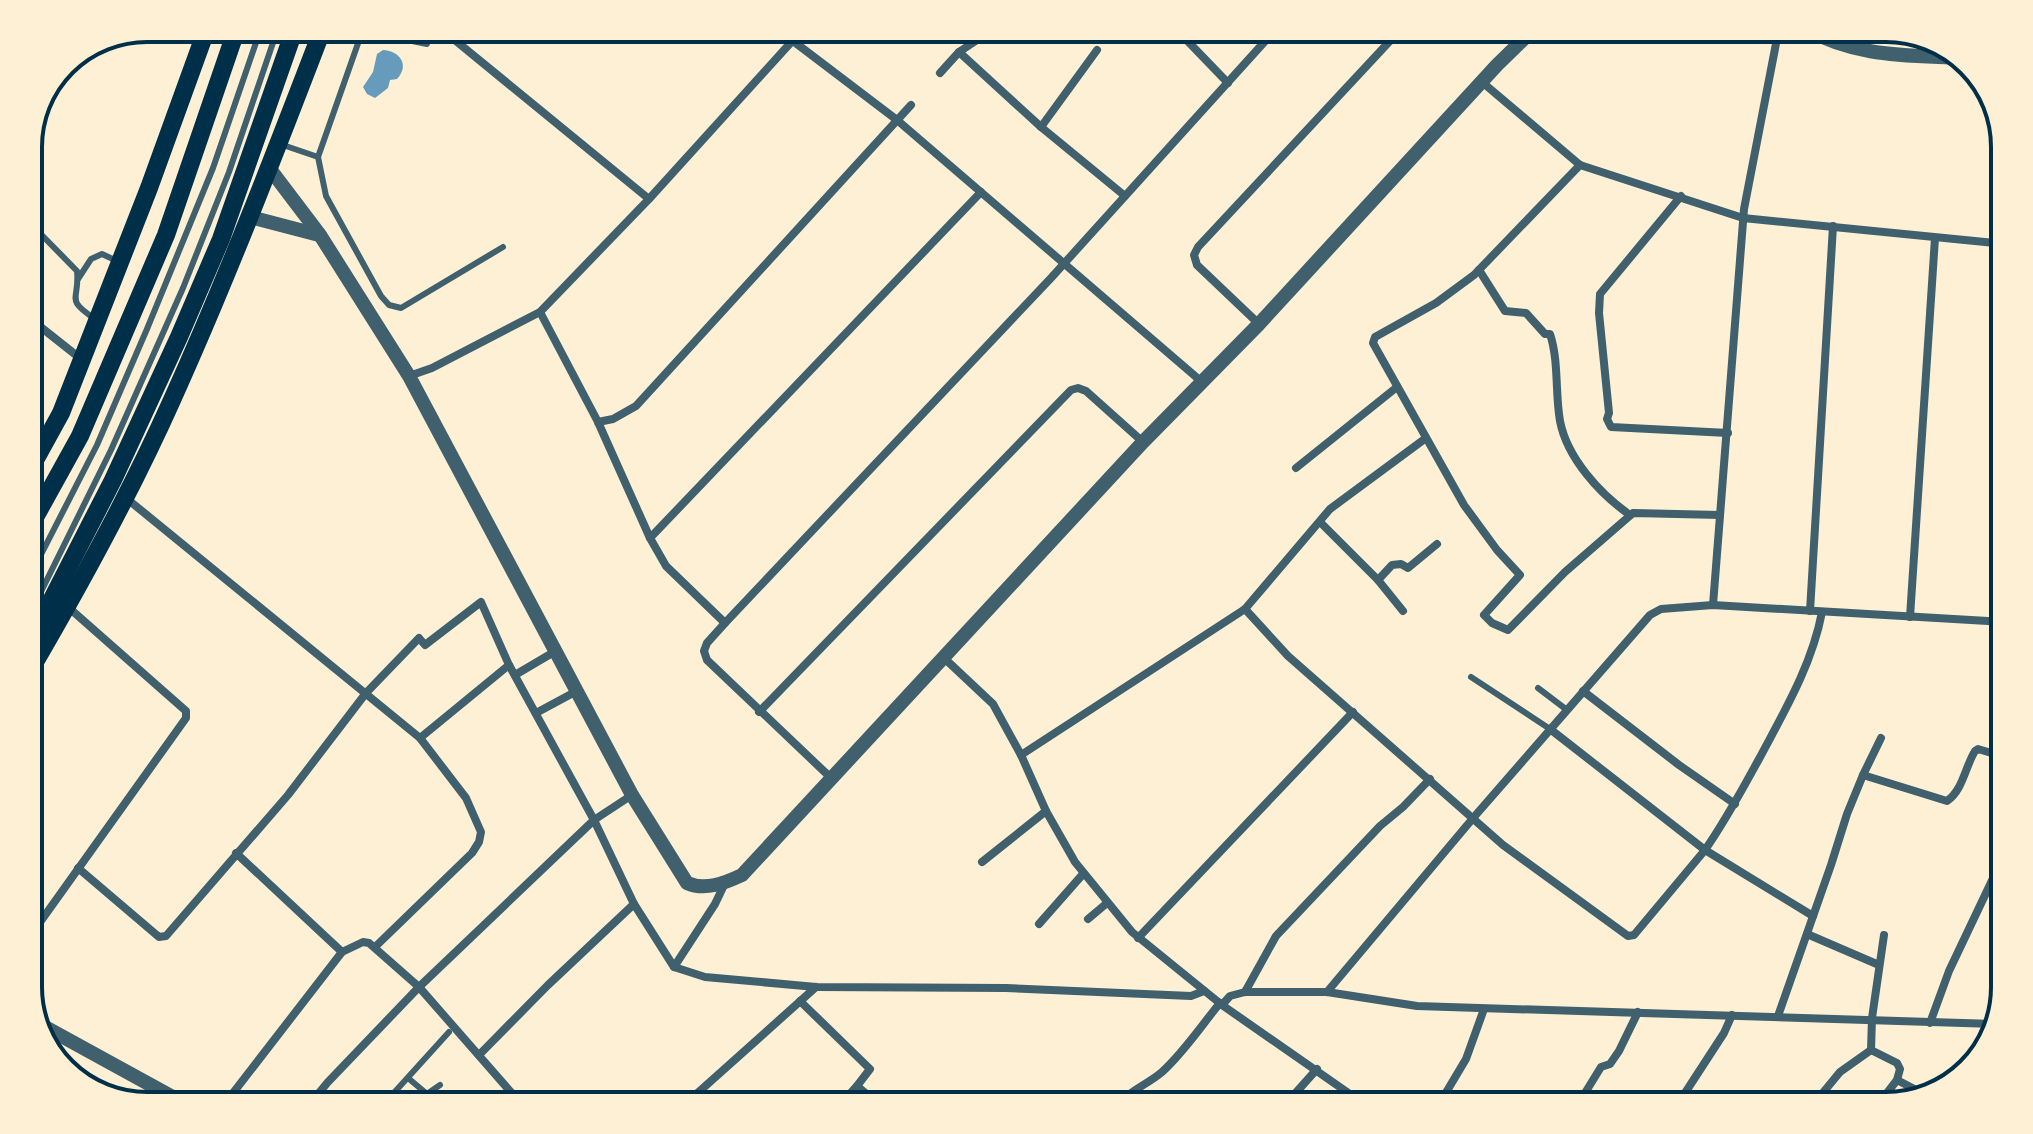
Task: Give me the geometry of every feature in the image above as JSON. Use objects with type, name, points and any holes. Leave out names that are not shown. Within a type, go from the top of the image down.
[{"type":"main road","points":[[42,446],[61,413],[82,360],[202,42]]},
{"type":"main road","points":[[42,505],[80,436],[166,235],[232,42]]},
{"type":"main road","points":[[42,619],[113,480],[179,337],[221,239],[290,42]]},
{"type":"main road","points":[[42,650],[125,497],[203,329],[270,169],[318,42]]},
{"type":"main road","points":[[149,188],[188,169]]},
{"type":"main road","points":[[179,337],[203,329]]},
{"type":"street","points":[[459,42],[649,199]]},
{"type":"street","points":[[409,376],[432,368],[540,312],[649,199],[792,42]]},
{"type":"street","points":[[794,42],[897,120],[1202,382]]},
{"type":"street","points":[[940,73],[959,52],[974,42]]},
{"type":"street","points":[[1188,42],[1228,83]]},
{"type":"street","points":[[830,777],[707,660],[704,651],[707,643],[1063,264],[1265,42]]},
{"type":"street","points":[[1259,324],[1197,265],[1194,255],[1198,247],[1389,42]]},
{"type":"street","points":[[270,169],[320,235],[409,376],[632,795],[687,883],[696,886],[725,883],[742,875],[1143,442],[1259,324],[1519,44],[1516,42]]},
{"type":"street","points":[[1713,605],[1743,218],[1776,42]]},
{"type":"street","points":[[1830,42],[1883,54],[1939,57]]},
{"type":"street","points":[[1041,127],[1097,50]]},
{"type":"street","points":[[959,52],[1041,127],[1125,196]]},
{"type":"street","points":[[1482,82],[1580,165],[1743,218],[1991,243]]},
{"type":"street","points":[[598,422],[613,419],[636,406],[911,105]]},
{"type":"street","points":[[1580,165],[1479,270],[1436,303],[1373,339],[1373,343],[1474,519],[1520,575],[1484,615],[1492,623],[1508,630],[1565,572],[1632,514]]},
{"type":"street","points":[[650,538],[981,192]]},
{"type":"street","points":[[1681,196],[1600,294],[1607,419],[1611,427],[1728,433]]},
{"type":"street","points":[[250,217],[320,235]]},
{"type":"street","points":[[1810,611],[1833,226]]},
{"type":"street","points":[[1910,617],[1935,238]]},
{"type":"street","points":[[1479,270],[1505,311],[1526,313],[1545,334],[1550,334],[1560,422],[1569,446],[1582,469],[1617,506],[1632,514],[1720,515]]},
{"type":"street","points":[[540,312],[598,422],[650,538],[676,578],[725,623]]},
{"type":"street","points":[[42,328],[82,360]]},
{"type":"street","points":[[1296,468],[1397,387]]},
{"type":"street","points":[[759,712],[1071,390],[1078,388],[1086,391],[1143,442]]},
{"type":"street","points":[[1021,755],[1245,609],[1330,509],[1426,438]]},
{"type":"street","points":[[125,497],[420,738],[466,798],[481,832],[479,842],[472,853],[375,947]]},
{"type":"street","points":[[1320,522],[1378,580],[1403,611]]},
{"type":"street","points":[[1378,580],[1392,565],[1401,564],[1408,568],[1437,544]]},
{"type":"street","points":[[78,868],[159,937],[163,937],[204,895],[236,853],[288,795],[366,693],[419,638],[425,645],[481,602],[509,665],[594,820],[634,904],[674,967],[705,977],[816,987],[1006,988],[1185,996],[1197,996],[1204,991]]},
{"type":"street","points":[[1327,992],[1650,615],[1661,609],[1713,605],[1991,621]]},
{"type":"street","points":[[42,919],[186,718],[186,714],[67,607]]},
{"type":"street","points":[[1245,609],[1288,656],[1503,845],[1628,936],[1636,933],[1705,850],[1735,804],[1792,697],[1818,633],[1822,612]]},
{"type":"street","points":[[515,675],[554,652]]},
{"type":"street","points":[[943,657],[993,704],[1021,755],[1046,811],[1083,874],[1138,938],[1221,1004],[1348,1092]]},
{"type":"street","points":[[420,738],[509,665]]},
{"type":"street","points":[[1583,691],[1735,804]]},
{"type":"street","points":[[536,713],[575,692]]},
{"type":"street","points":[[1138,938],[1353,712]]},
{"type":"street","points":[[1550,729],[1705,850],[1813,916]]},
{"type":"street","points":[[1778,1016],[1847,814],[1881,738]]},
{"type":"street","points":[[1863,775],[1947,801],[1959,789],[1975,751],[1991,753]]},
{"type":"street","points":[[1245,992],[1276,936],[1380,826],[1430,779]]},
{"type":"street","points":[[320,1092],[419,987],[537,872],[594,820],[632,795]]},
{"type":"street","points":[[982,862],[1046,811]]},
{"type":"street","points":[[236,853],[342,952]]},
{"type":"street","points":[[1039,924],[1083,874]]},
{"type":"street","points":[[1930,1023],[1949,971],[1991,882]]},
{"type":"street","points":[[674,967],[725,883]]},
{"type":"street","points":[[1088,919],[1107,903]]},
{"type":"street","points":[[479,1055],[634,904]]},
{"type":"street","points":[[1807,934],[1879,965]]},
{"type":"street","points":[[1871,1050],[1872,1018],[1884,935]]},
{"type":"street","points":[[234,1092],[325,971],[342,952],[363,942],[375,947],[419,987],[511,1092]]},
{"type":"street","points":[[699,1092],[816,987]]},
{"type":"street","points":[[1131,1092],[1153,1080],[1168,1066],[1230,996],[1245,992],[1327,992],[1417,1006],[1484,1009],[1872,1018],[1984,1024]]},
{"type":"street","points":[[800,1001],[870,1069],[852,1092]]},
{"type":"street","points":[[1446,1092],[1466,1059],[1484,1009]]},
{"type":"street","points":[[1586,1092],[1601,1067],[1610,1064],[1619,1051],[1638,1012]]},
{"type":"street","points":[[1686,1092],[1724,1033],[1732,1015]]},
{"type":"street","points":[[52,1031],[164,1092]]},
{"type":"street","points":[[1871,1050],[1897,1063],[1900,1069],[1897,1080],[1888,1092]]},
{"type":"street","points":[[1824,1092],[1840,1072],[1871,1050]]},
{"type":"street","points":[[1296,1092],[1317,1069]]},
{"type":"street","points":[[1897,1080],[1913,1088]]},
{"type":"street","points":[[857,1086],[864,1092]]},
{"type":"lane","points":[[42,553],[97,445],[147,329],[213,168],[256,42]]},
{"type":"lane","points":[[42,590],[111,450],[183,288],[229,172],[273,42]]},
{"type":"lane","points":[[358,42],[318,157],[326,196],[389,305],[401,308],[503,247]]},
{"type":"lane","points":[[416,42],[427,44]]},
{"type":"lane","points":[[279,144],[318,157]]},
{"type":"lane","points":[[42,235],[77,271],[74,301],[76,306],[97,321]]},
{"type":"lane","points":[[78,279],[91,259],[102,254],[120,262]]},
{"type":"lane","points":[[1471,677],[1550,729]]},
{"type":"lane","points":[[1538,688],[1567,710]]},
{"type":"lane","points":[[395,1092],[449,1032]]},
{"type":"lane","points":[[408,1078],[425,1092]]},
{"type":"lane","points":[[430,1092],[440,1085]]},
{"type":"water","points":[[383,50],[398,56],[403,69],[397,79],[390,80],[388,88],[375,98],[367,94],[363,87],[373,72],[377,54]]}]
